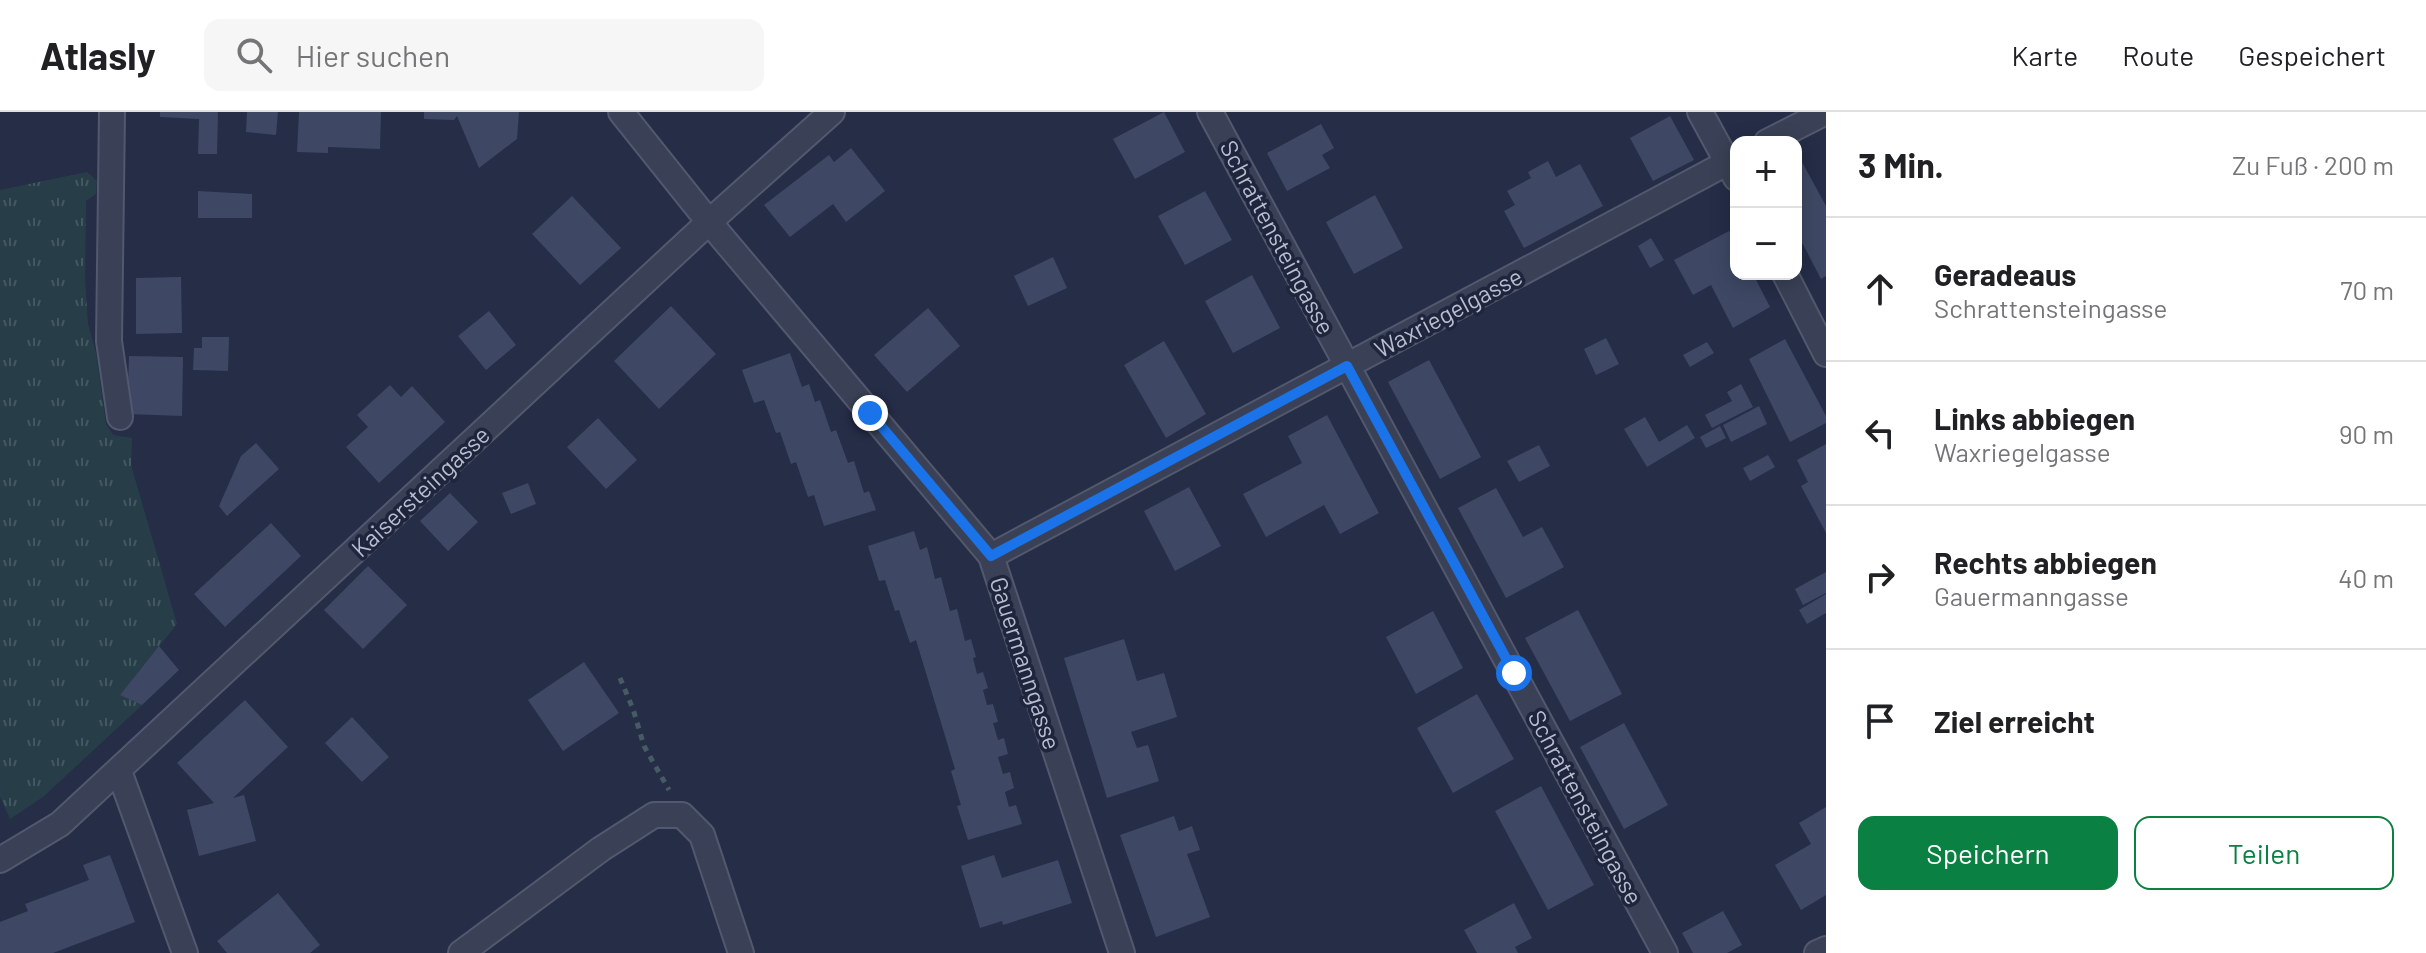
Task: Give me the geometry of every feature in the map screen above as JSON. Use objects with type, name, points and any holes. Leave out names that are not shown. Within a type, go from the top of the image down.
[{"type":"street","points":[[112,112],[109,341],[120,417]]},
{"type":"street","name":"Gauermanngasse","points":[[621,112],[709,222],[991,556],[1122,953]]},
{"type":"street","name":"Kaisersteingasse","points":[[0,860],[60,824],[119,771],[709,222],[832,112]]},
{"type":"street","name":"Schrattensteingasse","points":[[1210,112],[1665,953]]},
{"type":"street","points":[[1700,112],[1730,161]]},
{"type":"street","points":[[1779,136],[1826,112]]},
{"type":"street","name":"Waxriegelgasse","points":[[991,556],[1347,366],[1730,168]]},
{"type":"street","points":[[1788,280],[1826,354]]},
{"type":"street","points":[[119,771],[185,953]]},
{"type":"street","points":[[461,953],[601,849],[654,815],[682,815],[702,835],[741,953]]},
{"type":"street","points":[[1817,953],[1826,949]]},
{"type":"path","points":[[620,678],[644,746],[682,815]]},
{"type":"green space","points":[[87,172],[97,181],[96,194],[86,201],[88,324],[96,353],[106,424],[113,435],[132,438],[131,465],[177,624],[120,695],[142,705],[43,797],[10,819],[0,797],[0,190]]},
{"type":"building","points":[[160,112],[218,112],[217,154],[198,154],[199,119],[160,117]]},
{"type":"building","points":[[247,112],[278,112],[276,135],[246,132]]},
{"type":"building","points":[[299,112],[381,112],[380,149],[328,147],[328,153],[297,152]]},
{"type":"building","points":[[424,112],[519,112],[517,139],[479,168],[457,116],[454,120],[424,119]]},
{"type":"building","points":[[1164,112],[1185,152],[1135,179],[1113,139]]},
{"type":"building","points":[[1670,116],[1694,160],[1653,181],[1630,138]]},
{"type":"building","points":[[1321,124],[1334,148],[1322,155],[1330,168],[1287,191],[1267,153]]},
{"type":"building","points":[[851,148],[885,191],[846,222],[833,204],[790,237],[764,205],[829,155],[834,162]]},
{"type":"building","points":[[1548,161],[1556,177],[1580,164],[1603,206],[1524,248],[1504,211],[1515,205],[1507,191],[1531,178],[1528,172]]},
{"type":"building","points":[[1802,162],[1826,206],[1826,276],[1821,279],[1802,243]]},
{"type":"building","points":[[198,191],[252,194],[252,218],[198,218]]},
{"type":"building","points":[[1205,191],[1232,240],[1185,265],[1158,216]]},
{"type":"building","points":[[1375,195],[1403,248],[1354,274],[1326,222]]},
{"type":"building","points":[[572,196],[621,248],[580,285],[532,234]]},
{"type":"building","points":[[1729,231],[1730,280],[1756,280],[1770,307],[1733,328],[1711,285],[1693,295],[1674,260]]},
{"type":"building","points":[[1651,238],[1664,260],[1650,268],[1638,246]]},
{"type":"building","points":[[1053,257],[1067,288],[1028,306],[1014,276]]},
{"type":"building","points":[[1252,275],[1280,328],[1233,353],[1205,301]]},
{"type":"building","points":[[181,277],[182,333],[136,334],[136,278]]},
{"type":"building","points":[[671,306],[716,354],[659,409],[614,361]]},
{"type":"building","points":[[928,308],[960,346],[907,392],[874,355]]},
{"type":"building","points":[[489,311],[516,345],[486,370],[458,336]]},
{"type":"building","points":[[202,337],[229,337],[228,371],[193,370],[194,348],[202,348]]},
{"type":"building","points":[[1606,338],[1619,364],[1596,375],[1584,349]]},
{"type":"building","points":[[1785,339],[1826,416],[1826,423],[1790,442],[1749,359]]},
{"type":"building","points":[[1164,341],[1206,414],[1166,438],[1124,365]]},
{"type":"building","points":[[1707,342],[1714,353],[1690,367],[1683,355]]},
{"type":"building","points":[[790,353],[802,387],[809,384],[815,402],[820,400],[831,432],[836,430],[848,463],[854,461],[864,493],[869,491],[876,510],[824,526],[814,495],[808,497],[796,462],[791,464],[764,400],[754,403],[742,370]]},
{"type":"building","points":[[129,356],[183,357],[182,416],[127,414]]},
{"type":"building","points":[[1429,360],[1481,457],[1440,479],[1388,382]]},
{"type":"building","points":[[1741,384],[1753,407],[1712,428],[1705,415],[1732,401],[1727,392]]},
{"type":"building","points":[[390,385],[401,397],[412,386],[445,422],[379,483],[346,447],[368,427],[357,415]]},
{"type":"building","points":[[1759,406],[1767,424],[1731,442],[1723,425]]},
{"type":"building","points":[[1327,415],[1379,513],[1340,534],[1324,505],[1266,537],[1243,494],[1302,463],[1288,436]]},
{"type":"building","points":[[1645,417],[1659,442],[1687,425],[1695,438],[1647,467],[1624,429]]},
{"type":"building","points":[[598,418],[637,460],[606,489],[567,447]]},
{"type":"building","points":[[1720,426],[1726,438],[1706,448],[1700,437]]},
{"type":"building","points":[[256,443],[279,469],[227,516],[219,506],[241,456]]},
{"type":"building","points":[[1826,444],[1826,533],[1801,486],[1808,482],[1797,460]]},
{"type":"building","points":[[1539,445],[1550,466],[1519,482],[1507,461]]},
{"type":"building","points":[[1768,455],[1775,467],[1750,481],[1743,468]]},
{"type":"building","points":[[528,483],[536,504],[511,514],[502,493]]},
{"type":"building","points":[[1189,487],[1221,546],[1175,571],[1144,511]]},
{"type":"building","points":[[1496,488],[1523,537],[1542,527],[1564,567],[1506,598],[1458,508]]},
{"type":"building","points":[[450,493],[478,522],[448,551],[420,521]]},
{"type":"building","points":[[271,523],[301,556],[225,627],[194,594]]},
{"type":"building","points":[[914,531],[920,550],[927,547],[935,579],[941,577],[950,611],[957,609],[965,641],[971,639],[977,674],[983,672],[988,688],[983,690],[987,705],[993,704],[998,722],[993,723],[998,740],[1004,738],[1008,754],[998,757],[1003,774],[1010,772],[1014,788],[1005,792],[1009,807],[1016,805],[1022,824],[968,840],[957,806],[961,805],[951,771],[955,769],[916,640],[910,643],[885,580],[879,581],[868,546]]},
{"type":"building","points":[[368,566],[407,605],[363,649],[324,610]]},
{"type":"building","points":[[1826,572],[1826,593],[1803,605],[1795,589]]},
{"type":"building","points":[[1826,594],[1826,613],[1807,624],[1799,610]]},
{"type":"building","points":[[1578,610],[1622,694],[1570,721],[1525,638]]},
{"type":"building","points":[[1433,611],[1463,668],[1416,694],[1386,637]]},
{"type":"building","points":[[1124,639],[1137,681],[1164,673],[1177,717],[1131,732],[1137,748],[1148,745],[1159,781],[1107,798],[1064,658]]},
{"type":"building","points":[[159,646],[179,670],[142,705],[120,695]]},
{"type":"building","points":[[584,662],[619,713],[563,751],[528,700]]},
{"type":"building","points":[[1477,694],[1514,759],[1453,793],[1417,728]]},
{"type":"building","points":[[245,700],[288,747],[233,798],[244,795],[256,841],[199,856],[187,810],[214,803],[177,763]]},
{"type":"building","points":[[352,717],[389,757],[362,782],[325,743]]},
{"type":"building","points":[[1624,723],[1668,805],[1624,829],[1580,747]]},
{"type":"building","points":[[1541,786],[1594,885],[1548,910],[1495,811]]},
{"type":"building","points":[[1826,807],[1826,895],[1801,910],[1775,865],[1811,844],[1799,823]]},
{"type":"building","points":[[1174,816],[1179,831],[1192,826],[1200,850],[1187,854],[1210,917],[1156,937],[1120,835]]},
{"type":"building","points":[[110,855],[135,922],[53,953],[0,953],[0,922],[28,911],[25,904],[89,880],[83,865]]},
{"type":"building","points":[[994,855],[1002,878],[1058,860],[1072,903],[1003,925],[1002,921],[980,928],[961,866]]},
{"type":"building","points":[[278,893],[320,945],[310,953],[227,953],[217,941]]},
{"type":"building","points":[[1514,903],[1532,938],[1515,947],[1518,953],[1477,953],[1464,930]]},
{"type":"building","points":[[1723,911],[1742,945],[1727,953],[1693,953],[1682,933]]},
{"type":"route","points":[[870,413],[991,556],[1347,366],[1514,673]]}]
